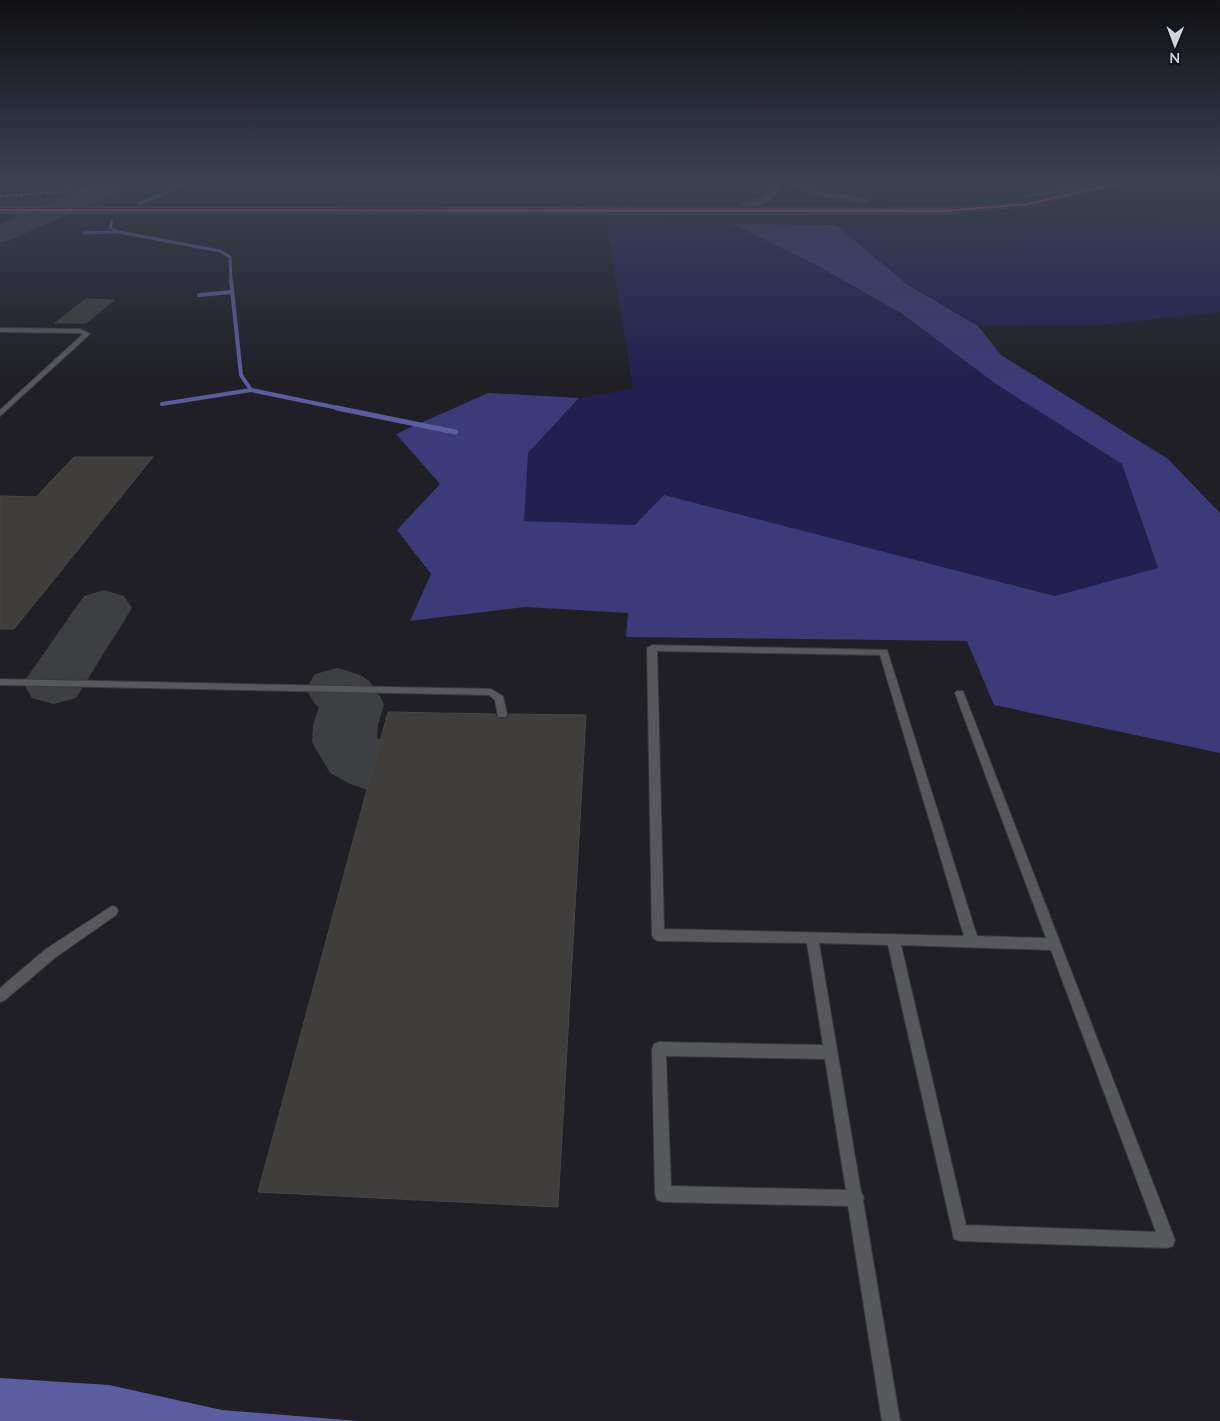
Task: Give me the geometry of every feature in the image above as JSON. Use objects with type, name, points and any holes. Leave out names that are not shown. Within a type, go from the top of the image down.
[{"type":"lane","points":[[0,330],[80,331],[87,334],[0,414]]},
{"type":"lane","points":[[972,942],[884,652],[652,648],[658,934],[812,937],[893,940],[972,942],[1055,944]]},
{"type":"lane","points":[[0,682],[491,692],[500,698],[502,714]]},
{"type":"lane","points":[[893,940],[960,1233],[1167,1240],[960,693]]},
{"type":"lane","points":[[0,996],[51,954],[112,911]]},
{"type":"lane","points":[[812,937],[891,1421]]},
{"type":"lane","points":[[831,1052],[659,1049],[662,1194],[856,1198]]},
{"type":"shaded area","points":[[610,248],[782,248],[816,265],[901,313],[996,384],[1122,464],[1158,569],[1056,596],[821,536],[523,521],[528,453],[579,398],[633,389]]},
{"type":"shaded area","points":[[782,248],[864,248],[908,285],[978,326],[1001,355],[1168,459],[1220,513],[1220,753],[994,705],[967,641],[626,637],[628,613],[525,607],[410,621],[431,574],[397,530],[440,484],[396,434],[488,393],[579,398],[528,453],[524,521],[635,525],[664,495],[1055,596],[1158,568],[1122,464],[996,384],[901,313],[816,265]]},
{"type":"shaded area","points":[[864,248],[1220,248],[1220,312],[1102,325],[978,326],[908,285]]},
{"type":"shaded area","points":[[0,1378],[109,1385],[222,1410],[358,1421],[0,1421]]},
{"type":"building","points":[[86,299],[114,300],[86,323],[55,323]]},
{"type":"building","points":[[74,457],[153,457],[14,629],[0,629],[0,496],[36,497]]},
{"type":"building","points":[[388,712],[495,714],[498,719],[507,719],[509,714],[586,715],[558,1207],[258,1192]]},
{"type":"waterway","points":[[206,248],[220,251],[230,257],[231,281]]},
{"type":"waterway","points":[[231,280],[241,375],[251,390]]},
{"type":"waterway","points":[[199,295],[232,292]]},
{"type":"waterway","points":[[162,404],[251,390]]},
{"type":"waterway","points":[[251,390],[343,409]]},
{"type":"waterway","points":[[337,408],[455,432]]},
{"type":"taxiway","points":[[54,683],[104,608]]},
{"type":"taxiway","points":[[337,689],[349,697],[352,704],[344,734],[348,749],[354,756],[374,766]]}]
